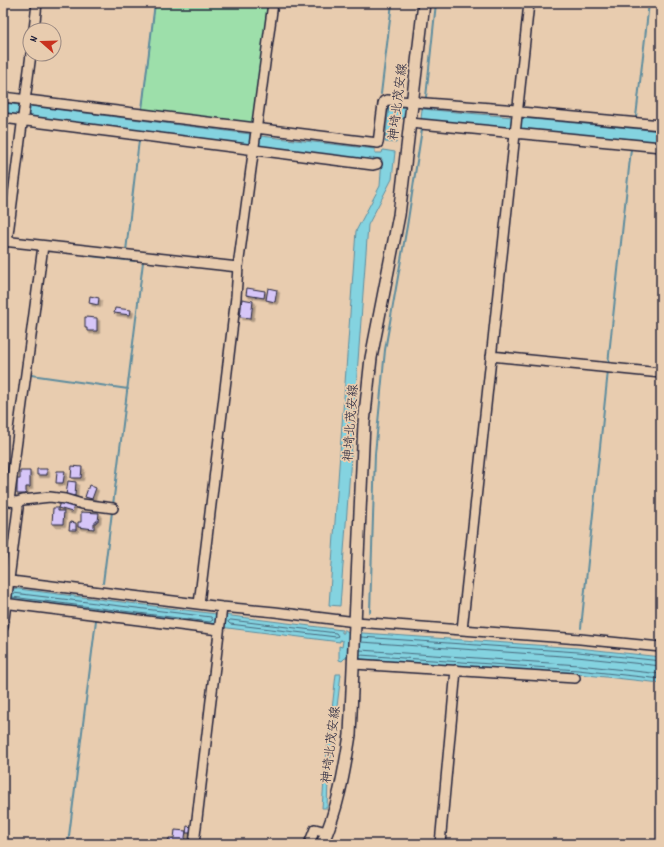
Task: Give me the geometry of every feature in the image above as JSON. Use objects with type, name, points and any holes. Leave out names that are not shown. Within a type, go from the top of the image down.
[{"type":"main road","name":"神埼北茂安線","points":[[322,844],[335,810],[345,772],[350,735],[364,423],[371,358],[399,215],[424,3]]},
{"type":"street","points":[[35,22],[37,3]]},
{"type":"street","points":[[199,604],[236,297],[238,268],[273,3]]},
{"type":"street","points":[[462,630],[529,3]]},
{"type":"street","points":[[30,62],[5,242],[238,268]]},
{"type":"street","points":[[3,97],[24,111],[254,144],[373,165],[377,164]]},
{"type":"street","points":[[3,118],[24,111],[256,128],[378,143],[384,101],[387,100],[517,110],[520,112],[661,125]]},
{"type":"street","points":[[410,123],[661,147]]},
{"type":"street","points":[[10,502],[43,246]]},
{"type":"street","points":[[491,356],[661,373]]},
{"type":"street","points":[[10,502],[50,497],[65,499],[82,504],[113,508]]},
{"type":"street","points":[[3,627],[7,582],[18,508],[10,502]]},
{"type":"street","points":[[7,582],[275,612],[356,625],[462,630],[661,647]]},
{"type":"street","points":[[5,603],[220,624]]},
{"type":"street","points":[[194,844],[222,607]]},
{"type":"street","points":[[354,664],[575,678]]},
{"type":"street","points":[[440,844],[456,670]]},
{"type":"street","points":[[309,844],[316,829],[327,832]]},
{"type":"green space","points":[[155,3],[268,3],[253,123],[142,110]]},
{"type":"water","points":[[3,103],[19,105],[19,109],[30,110],[30,106],[250,134],[250,138],[259,139],[260,136],[375,149],[375,153],[382,153],[383,150],[395,152],[392,179],[368,225],[340,606],[329,605],[356,231],[380,186],[382,159],[374,158],[373,161],[259,147],[259,143],[249,142],[249,146],[29,118],[29,114],[18,113],[17,116],[3,115]]},
{"type":"water","points":[[389,106],[406,108],[405,119],[398,118],[396,143],[385,142]]},
{"type":"water","points":[[422,109],[512,117],[510,128],[421,120]]},
{"type":"water","points":[[520,118],[661,131],[661,142],[519,129]]},
{"type":"water","points":[[3,587],[342,630],[342,633],[344,633],[344,629],[348,632],[578,648],[661,657],[661,683],[578,674],[345,658],[342,661],[339,660],[339,646],[342,647],[343,641],[340,640],[340,642],[3,600]]},
{"type":"water","points":[[336,674],[341,674],[328,780],[327,808],[322,808],[324,780]]},
{"type":"building","points":[[247,288],[265,291],[264,298],[246,295]]},
{"type":"building","points":[[268,288],[277,290],[275,302],[266,300]]},
{"type":"building","points":[[90,296],[99,298],[98,305],[89,303]]},
{"type":"building","points":[[242,299],[253,301],[251,318],[240,317]]},
{"type":"building","points":[[115,308],[131,310],[130,315],[114,313]]},
{"type":"building","points":[[85,317],[97,318],[97,331],[87,331],[87,328],[85,328]]},
{"type":"building","points":[[72,466],[82,467],[81,478],[71,478]]},
{"type":"building","points":[[37,469],[47,469],[47,475],[37,475]]},
{"type":"building","points":[[20,471],[30,471],[30,487],[26,487],[26,494],[17,494],[17,479],[20,479]]},
{"type":"building","points":[[57,471],[65,471],[63,483],[56,483]]},
{"type":"building","points":[[68,481],[76,482],[75,496],[66,495]]},
{"type":"building","points":[[89,485],[96,488],[92,499],[85,497]]},
{"type":"building","points":[[60,502],[74,506],[72,512],[58,508]]},
{"type":"building","points":[[53,508],[58,508],[58,511],[64,511],[63,524],[52,524]]},
{"type":"building","points":[[81,512],[99,513],[98,521],[94,523],[94,529],[78,527],[78,522],[81,522]]},
{"type":"building","points":[[70,522],[76,523],[76,530],[69,530]]},
{"type":"building","points":[[187,826],[192,827],[191,833],[186,833]]},
{"type":"building","points":[[175,830],[186,831],[184,844],[168,844],[169,838],[174,838]]},
{"type":"waterway","points":[[142,109],[155,3]]},
{"type":"waterway","points":[[381,94],[392,3]]},
{"type":"waterway","points":[[426,97],[436,3]]},
{"type":"waterway","points":[[636,117],[649,3]]},
{"type":"waterway","points":[[370,612],[375,454],[385,350],[407,226],[422,129]]},
{"type":"waterway","points":[[126,251],[139,140]]},
{"type":"waterway","points":[[608,364],[631,149]]},
{"type":"waterway","points":[[90,256],[135,261]]},
{"type":"waterway","points":[[113,505],[143,262]]},
{"type":"waterway","points":[[581,628],[608,371]]},
{"type":"waterway","points":[[31,375],[128,389]]},
{"type":"waterway","points":[[103,583],[112,512]]},
{"type":"waterway","points":[[68,844],[96,620]]}]
